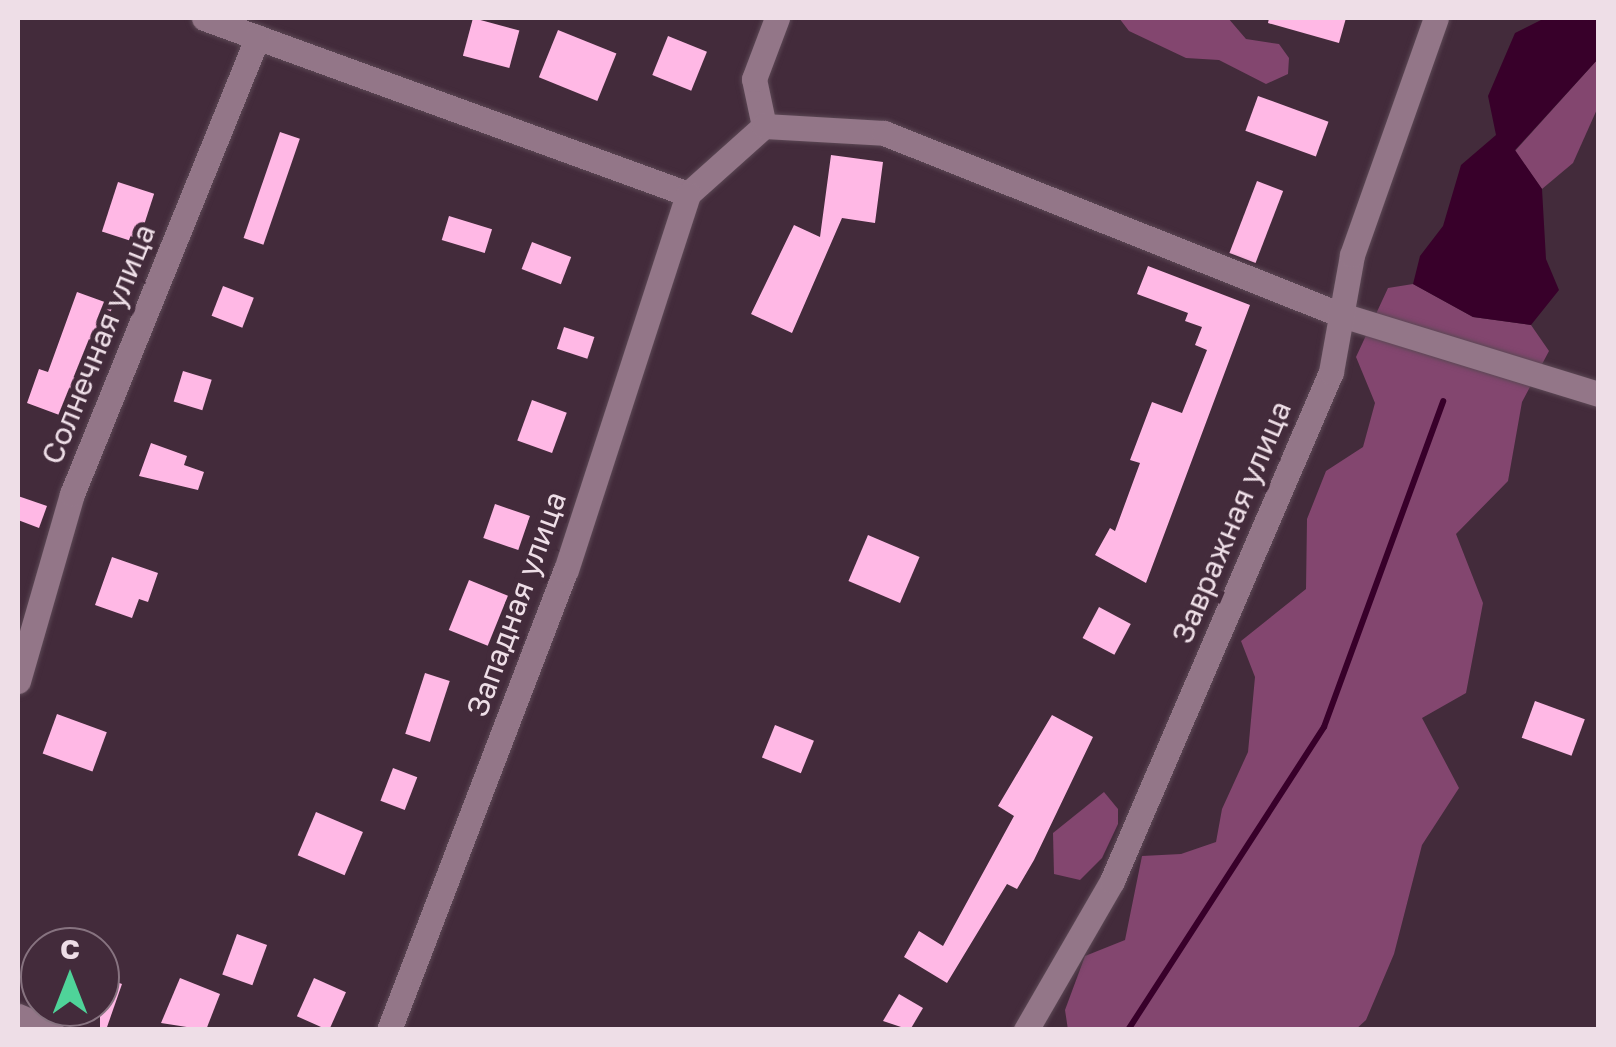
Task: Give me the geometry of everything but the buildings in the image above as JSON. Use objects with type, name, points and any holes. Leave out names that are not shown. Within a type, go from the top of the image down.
[{"type":"street","points":[[204,18],[688,194],[764,126],[884,133],[1345,316],[1598,394]]},
{"type":"street","points":[[764,126],[754,79],[777,18]]},
{"type":"street","name":"Завражная улица","points":[[1026,1030],[1112,881],[1332,372],[1345,316],[1352,255],[1436,18]]},
{"type":"street","name":"Солнечная улица","points":[[18,681],[72,494],[258,38]]},
{"type":"street","name":"Западная улица","points":[[389,1030],[566,570],[688,194]]},
{"type":"street","points":[[18,1016],[50,1029]]},
{"type":"shaded area","points":[[1119,18],[1228,18],[1246,39],[1279,44],[1289,58],[1288,74],[1266,84],[1219,60],[1186,58],[1129,31]]},
{"type":"shaded area","points":[[1545,18],[1598,18],[1598,59],[1515,150],[1542,189],[1546,259],[1559,290],[1531,325],[1473,317],[1413,284],[1420,256],[1443,226],[1461,165],[1496,135],[1488,96],[1515,33]]},
{"type":"shaded area","points":[[1598,59],[1598,107],[1573,163],[1542,189],[1515,151]]},
{"type":"shaded area","points":[[1413,284],[1473,317],[1531,325],[1549,351],[1522,402],[1508,481],[1456,534],[1483,603],[1466,693],[1422,718],[1459,788],[1422,845],[1394,954],[1366,1020],[1355,1030],[1068,1030],[1065,1010],[1085,956],[1125,940],[1142,856],[1181,854],[1216,842],[1222,809],[1248,752],[1255,677],[1241,641],[1306,589],[1307,519],[1326,471],[1363,447],[1375,403],[1356,357],[1388,288]]},
{"type":"shaded area","points":[[1104,792],[1118,809],[1118,824],[1102,858],[1080,880],[1054,874],[1053,833]]},
{"type":"waterway","points":[[1128,1030],[1324,727],[1443,401]]}]
